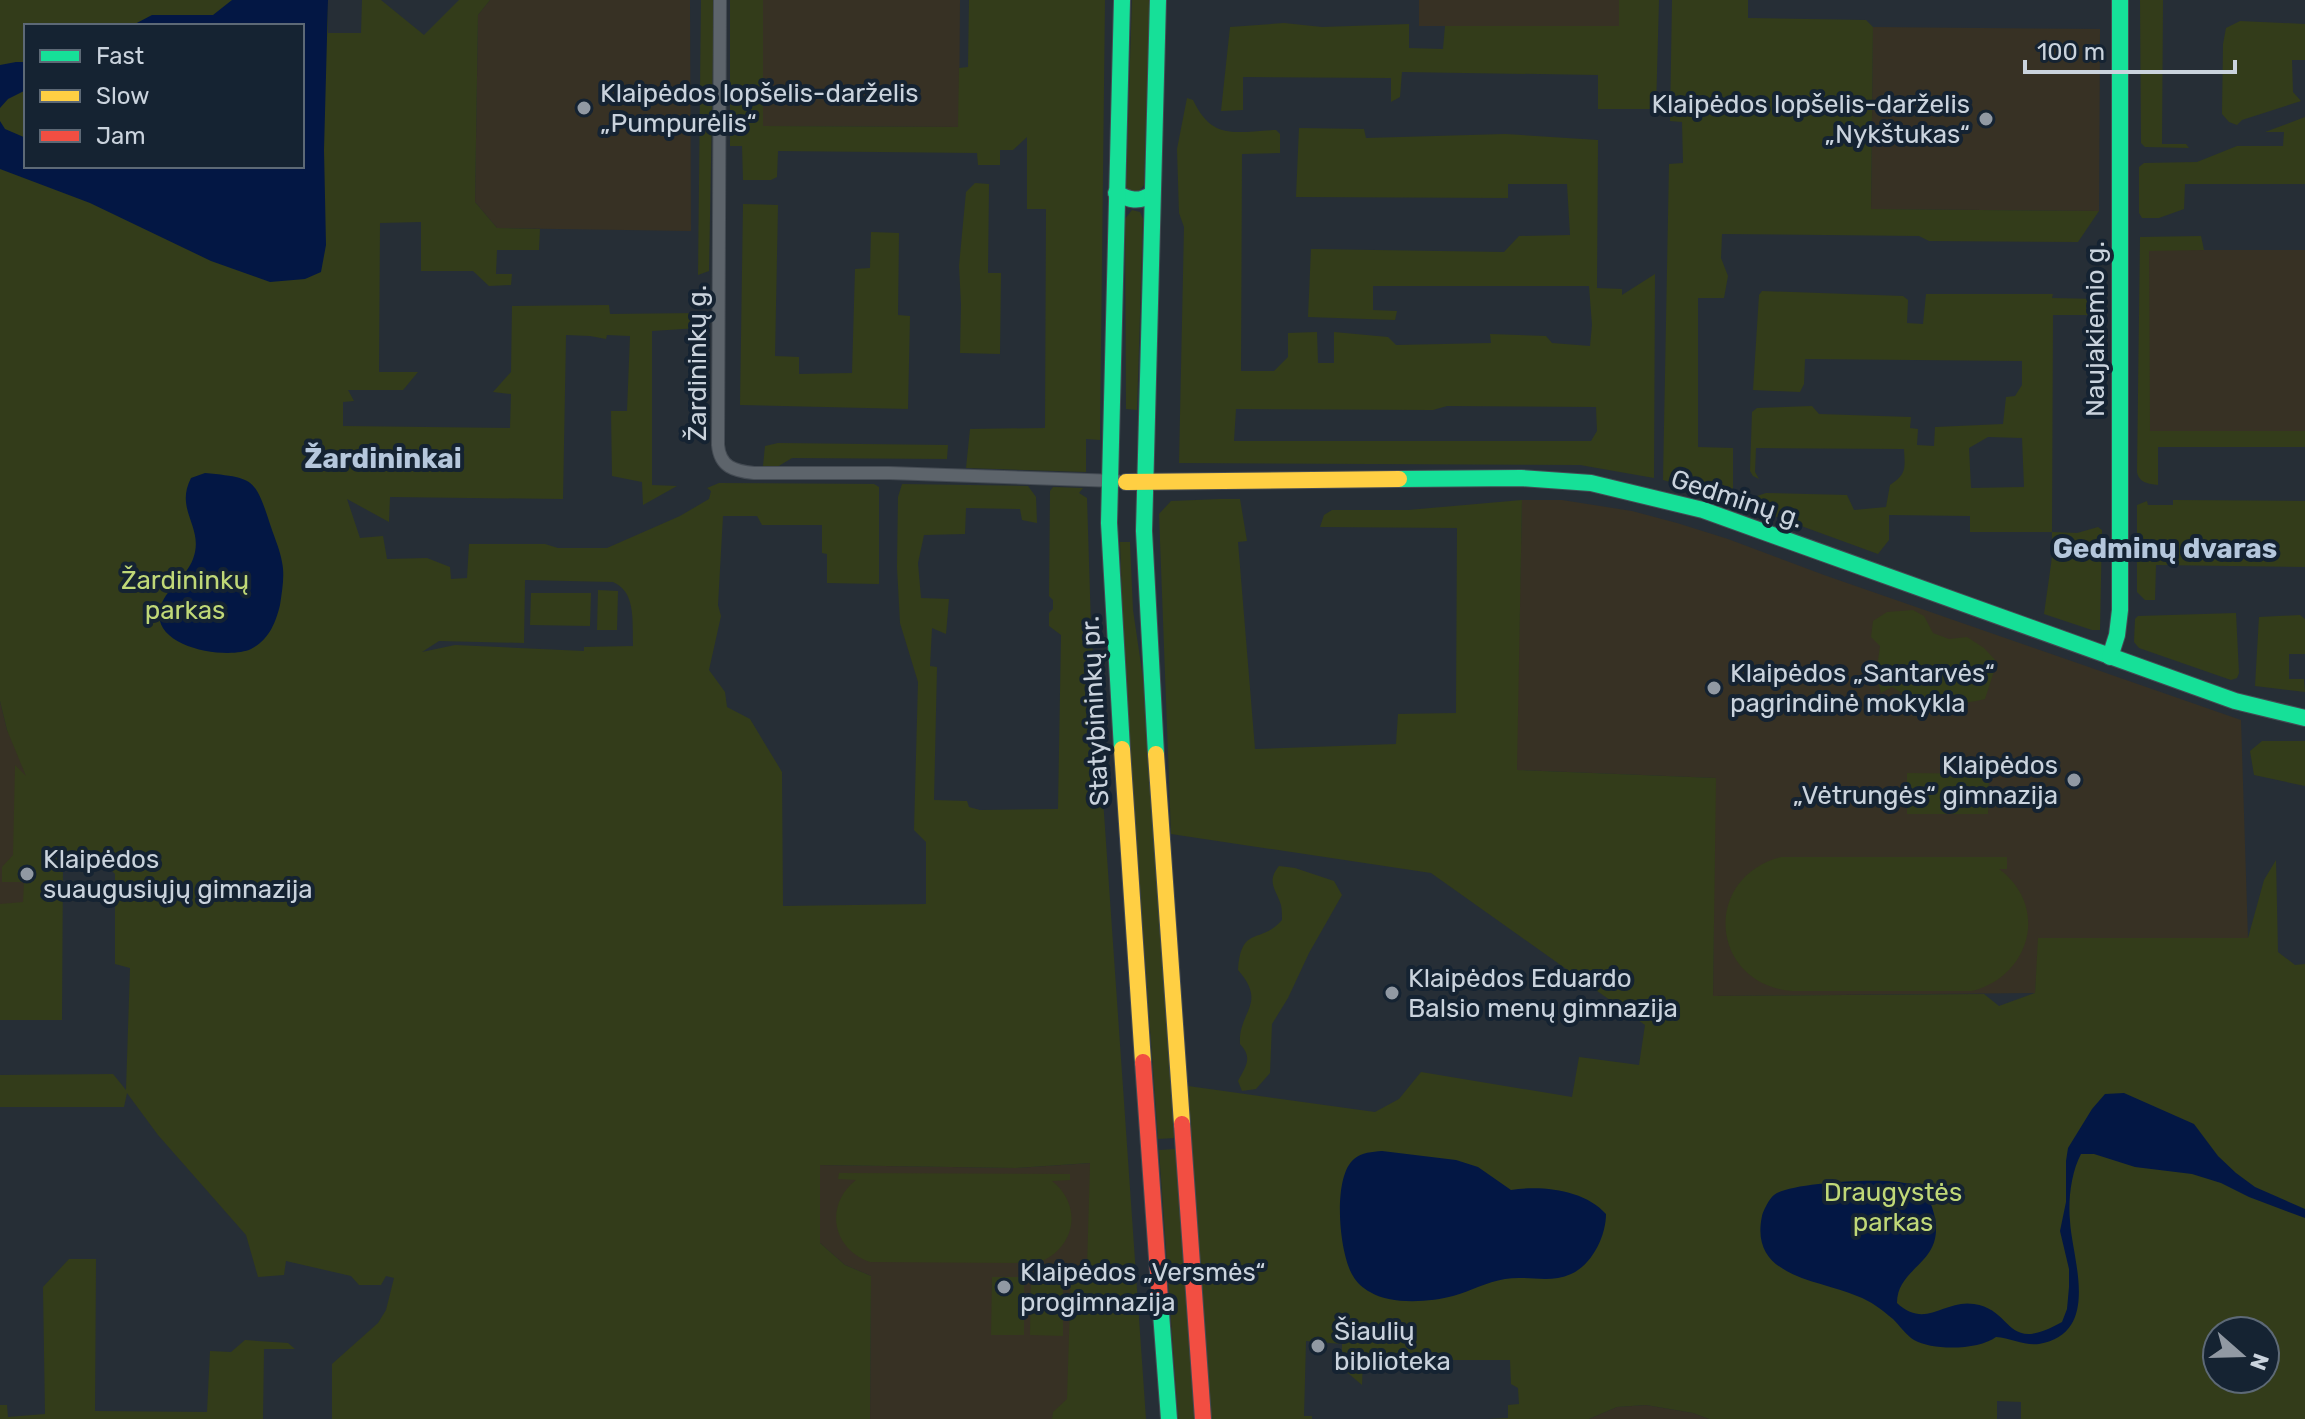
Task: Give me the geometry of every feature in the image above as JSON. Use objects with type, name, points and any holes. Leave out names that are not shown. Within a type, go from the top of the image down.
[{"type":"main road","name":"Statybininkų pr.","points":[[1122,0],[1116,193],[1118,481],[1109,523],[1127,845],[1169,1419]]},
{"type":"main road","points":[[1158,0],[1144,482],[1153,715],[1203,1419]]},
{"type":"main road","name":"Naujakiemio g.","points":[[2110,657],[2120,610],[2120,0]]},
{"type":"main road","points":[[1116,193],[1134,201],[1146,199],[1152,194]]},
{"type":"main road","name":"Gedminų g.","points":[[1118,481],[1521,478],[1591,483],[1703,510],[2247,705],[2305,718]]},
{"type":"street","name":"Žardininkų g.","points":[[720,0],[718,445],[719,457],[725,465],[740,472],[754,473],[889,473],[1118,481]]},
{"type":"shaded area","name":"Klaipėdos lopšelis-darželis „Pumpurėlis“","points":[[490,0],[690,0],[691,231],[497,228],[475,202],[478,15]]},
{"type":"shaded area","points":[[763,0],[960,0],[959,127],[762,126]]},
{"type":"shaded area","points":[[1419,0],[1619,0],[1619,26],[1419,26]]},
{"type":"shaded area","name":"Klaipėdos lopšelis-darželis „Nykštukas“","points":[[1873,27],[2100,29],[2099,211],[1871,209]]},
{"type":"shaded area","points":[[2149,250],[2305,250],[2305,431],[2149,431]]},
{"type":"shaded area","name":"Klaipėdos „Santarvės“ pagrindinė mokykla","points":[[1522,500],[1562,500],[1632,511],[1677,523],[2241,720],[2248,938],[2039,938],[2035,993],[1713,996],[1715,778],[1516,770]]},
{"type":"shaded area","name":"Klaipėdos suaugusiųjų gimnazija","points":[[0,701],[7,730],[59,810],[0,1012]]},
{"type":"shaded area","name":"Klaipėdos „Versmės“ progimnazija","points":[[1091,1163],[1146,1419],[870,1419],[871,1276],[845,1265],[820,1243],[820,1165],[1016,1168]]},
{"type":"shaded area","points":[[1646,1405],[1709,1419],[1589,1419],[1617,1407]]},
{"type":"green space","name":"Žardininkų parkas","points":[[0,0],[328,0],[328,33],[361,33],[362,0],[381,0],[424,35],[459,0],[490,0],[478,15],[475,202],[497,228],[540,229],[539,250],[497,250],[496,274],[512,274],[511,285],[489,286],[473,271],[421,271],[421,222],[380,223],[379,372],[418,372],[403,390],[348,390],[354,401],[343,402],[343,426],[510,428],[511,394],[493,392],[511,372],[512,306],[609,305],[610,314],[698,313],[699,328],[652,331],[652,485],[677,486],[643,505],[642,482],[612,476],[611,411],[627,411],[630,336],[607,335],[606,339],[566,335],[563,499],[390,497],[389,522],[347,499],[360,538],[383,536],[387,559],[427,558],[450,567],[451,579],[467,578],[469,544],[607,548],[680,516],[709,499],[711,491],[707,488],[719,483],[874,484],[879,487],[879,584],[827,583],[827,554],[822,553],[822,525],[762,525],[757,516],[723,516],[718,605],[721,616],[709,670],[725,692],[727,707],[750,719],[782,772],[783,906],[926,904],[926,842],[914,830],[918,682],[900,623],[898,497],[902,484],[1028,486],[1036,497],[1037,523],[1022,520],[1020,509],[966,508],[965,534],[924,535],[918,563],[921,598],[949,599],[946,634],[932,628],[930,666],[937,667],[934,800],[967,801],[969,807],[980,810],[1058,809],[1061,635],[1049,626],[1049,613],[1053,609],[1053,600],[1049,596],[1050,491],[1053,487],[1083,488],[1079,493],[1087,498],[1091,626],[1146,1419],[1052,1419],[1053,1412],[1067,1399],[1071,1270],[1087,1268],[1090,1163],[1016,1168],[820,1165],[820,1243],[845,1265],[871,1276],[870,1419],[332,1419],[332,1364],[378,1323],[386,1310],[394,1278],[386,1276],[381,1285],[359,1285],[351,1276],[286,1261],[284,1275],[258,1277],[246,1235],[158,1135],[127,1093],[124,1107],[0,1107],[0,1075],[113,1074],[126,1090],[130,968],[115,964],[115,874],[95,853],[88,858],[63,857],[62,1020],[0,1020],[0,904],[23,902],[24,882],[2,882],[2,867],[13,855],[15,765],[26,776],[7,730],[0,701]],"holes":[[[525,580],[613,582],[621,587],[630,601],[633,646],[584,647],[584,651],[455,645],[422,652],[439,641],[524,643]]]},
{"type":"green space","points":[[701,0],[714,0],[709,271],[698,275]]},
{"type":"green space","points":[[730,0],[763,0],[763,126],[958,127],[959,68],[968,67],[969,0],[1105,0],[1100,440],[1086,439],[1086,472],[966,468],[970,429],[1045,428],[1046,209],[1027,209],[1027,137],[1013,150],[1000,150],[1000,165],[978,165],[977,153],[778,151],[777,177],[771,180],[743,180],[742,146],[730,146]]},
{"type":"green space","points":[[1132,0],[1150,0],[1144,185],[1137,194],[1127,189],[1126,184]]},
{"type":"green space","points":[[1619,0],[1659,0],[1656,109],[1598,109],[1598,75],[1402,72],[1400,97],[1391,102],[1391,78],[1243,77],[1243,110],[1221,111],[1230,27],[1284,23],[1322,27],[1409,24],[1409,48],[1443,49],[1445,26],[1619,26]]},
{"type":"green space","points":[[1672,0],[1748,0],[1748,18],[1866,20],[1873,27],[1871,209],[2099,211],[2078,242],[1929,241],[1919,236],[1722,234],[1721,258],[1728,276],[1724,298],[1698,298],[1698,447],[1733,448],[1733,500],[1663,480],[1669,164],[1683,163],[1682,122],[1670,121]]},
{"type":"green space","points":[[2140,0],[2163,0],[2162,144],[2186,144],[2189,148],[2145,147],[2141,143]]},
{"type":"green space","points":[[2240,21],[2305,24],[2305,60],[2292,60],[2293,92],[2301,101],[2242,120],[2237,125],[2222,114],[2223,44],[2226,28]]},
{"type":"green space","points":[[1187,98],[1193,100],[1209,123],[1218,128],[1237,132],[1276,130],[1280,134],[1280,153],[1242,154],[1241,371],[1274,371],[1288,357],[1288,333],[1317,332],[1318,363],[1334,363],[1334,332],[1388,337],[1396,345],[1491,343],[1490,334],[1546,336],[1552,343],[1590,346],[1589,286],[1373,286],[1373,310],[1397,311],[1395,320],[1308,317],[1311,249],[1504,252],[1519,236],[1570,235],[1567,184],[1508,184],[1508,198],[1296,197],[1299,128],[1364,129],[1366,138],[1505,134],[1598,140],[1597,288],[1622,289],[1622,295],[1655,274],[1654,478],[1580,465],[1179,463],[1184,227],[1179,213],[1177,149]],"holes":[[[1596,407],[1597,431],[1591,441],[1234,441],[1236,409]]]},
{"type":"green space","points":[[2305,117],[2305,184],[2185,184],[2184,209],[2159,218],[2142,218],[2139,213],[2139,167],[2144,163],[2197,162],[2237,146],[2283,146],[2284,132],[2265,132]]},
{"type":"green space","points":[[975,183],[989,184],[988,273],[1001,273],[1000,354],[960,353],[959,266],[966,192]]},
{"type":"green space","points":[[743,204],[778,205],[775,356],[799,357],[799,374],[852,373],[855,269],[870,268],[871,232],[899,233],[898,315],[910,316],[908,409],[740,405]]},
{"type":"green space","points":[[1132,210],[1140,212],[1143,219],[1137,410],[1126,409],[1125,219]]},
{"type":"green space","points":[[2201,236],[2204,250],[2149,251],[2150,431],[2305,431],[2305,447],[2158,447],[2158,485],[2151,484],[2142,481],[2137,472],[2140,237]]},
{"type":"green space","points":[[1762,291],[1903,296],[1908,300],[1907,323],[1923,324],[1926,294],[2053,294],[2052,298],[2098,299],[2097,315],[2053,315],[2052,532],[1970,532],[1970,516],[1889,515],[1889,540],[1878,554],[1752,508],[1754,497],[1766,493],[1847,495],[1854,510],[1886,507],[1890,485],[1900,477],[1904,466],[1904,449],[1756,448],[1755,472],[1759,479],[1750,471],[1752,412],[1757,408],[1812,406],[1819,414],[1911,417],[1910,428],[1918,429],[1917,445],[1934,446],[1935,427],[2003,424],[2006,397],[2015,396],[2022,385],[2022,361],[1805,359],[1804,384],[1800,392],[1753,390],[1759,295]],"holes":[[[1988,437],[2022,438],[2024,487],[1971,488],[1969,448]]]},
{"type":"green space","points":[[778,443],[948,445],[947,459],[792,458],[777,467],[763,466],[765,446]]},
{"type":"green space","name":"Draugystės parkas","points":[[1240,499],[1247,541],[1238,542],[1255,749],[1396,744],[1398,714],[1456,713],[1457,528],[1320,527],[1324,515],[1332,510],[1408,510],[1522,500],[1517,770],[1716,778],[1713,996],[1984,994],[1999,1006],[2035,993],[2038,938],[2248,938],[2264,880],[2276,860],[2278,952],[2295,965],[2305,964],[2305,1419],[2021,1419],[2021,1402],[1997,1401],[1997,1419],[1709,1419],[1646,1405],[1617,1407],[1589,1419],[1488,1419],[1508,1418],[1508,1405],[1519,1404],[1518,1388],[1511,1384],[1510,1360],[1363,1360],[1362,1385],[1342,1368],[1342,1344],[1306,1341],[1304,1416],[1312,1416],[1312,1419],[1209,1419],[1188,1086],[1375,1112],[1399,1099],[1421,1072],[1572,1097],[1579,1057],[1639,1065],[1645,1025],[1431,873],[1171,834],[1159,514],[1171,501]]},
{"type":"green space","points":[[2173,500],[2305,501],[2305,567],[2156,565],[2155,600],[2145,600],[2137,592],[2137,505],[2147,501],[2148,505],[2173,505]]},
{"type":"green space","points":[[2098,527],[2102,530],[2100,630],[2044,614],[2052,557],[2052,532],[2077,533]]},
{"type":"green space","points":[[1120,542],[1130,542],[1133,610],[1143,678],[1175,1138],[1158,1139],[1125,679]]},
{"type":"green space","points":[[598,590],[618,591],[617,630],[597,630]]},
{"type":"green space","points":[[531,593],[591,593],[590,626],[530,625]]},
{"type":"green space","points":[[1913,610],[1924,616],[1933,633],[1949,639],[1967,637],[1984,648],[1997,662],[1985,699],[1937,703],[1914,698],[1892,687],[1881,693],[1876,674],[1880,646],[1871,637],[1873,621],[1887,612]]},
{"type":"green space","points":[[2236,613],[2239,673],[2237,678],[2231,680],[2139,648],[2134,642],[2135,619],[2138,616]]},
{"type":"green space","points":[[2300,615],[2305,619],[2305,654],[2289,654],[2289,679],[2304,679],[2305,692],[2255,686],[2259,617]]},
{"type":"green space","points":[[2262,741],[2305,741],[2305,786],[2254,775],[2250,751]]},
{"type":"green space","points":[[1907,773],[1989,774],[1988,814],[1907,814]]},
{"type":"green space","points":[[1781,857],[2007,857],[2007,869],[1999,869],[2015,885],[2024,902],[2028,920],[2026,939],[2008,971],[1992,983],[1972,991],[1792,991],[1765,984],[1744,970],[1731,951],[1726,929],[1728,907],[1737,886],[1755,868]]},
{"type":"green space","points":[[1279,866],[1334,881],[1342,895],[1272,1024],[1270,1073],[1256,1089],[1242,1091],[1238,1081],[1247,1058],[1240,1044],[1251,991],[1238,970],[1240,956],[1248,941],[1282,920],[1273,881]]},
{"type":"green space","points":[[1176,1149],[1195,1419],[1178,1419],[1159,1150]]},
{"type":"green space","points":[[839,1173],[1070,1174],[1070,1180],[1052,1181],[1068,1203],[1071,1226],[1060,1248],[1037,1263],[870,1262],[857,1256],[840,1237],[836,1214],[839,1202],[856,1180],[838,1179]]},
{"type":"green space","points":[[69,1259],[96,1259],[95,1411],[207,1412],[210,1351],[231,1352],[245,1340],[288,1343],[295,1349],[264,1349],[263,1419],[0,1419],[0,1405],[7,1405],[8,1417],[45,1414],[43,1287]]},
{"type":"green space","points":[[992,1277],[1024,1277],[1024,1335],[991,1335]]},
{"type":"green space","points":[[1031,1277],[1063,1278],[1063,1336],[1030,1335]]},
{"type":"water","points":[[232,0],[328,0],[324,150],[326,245],[321,272],[305,279],[270,282],[211,261],[90,203],[0,169],[0,121],[5,129],[24,137],[24,168],[304,168],[304,24],[135,24],[152,15],[213,15]]},
{"type":"water","points":[[24,62],[24,91],[8,99],[0,108],[0,65]]},
{"type":"water","points":[[205,473],[244,479],[251,484],[266,511],[282,562],[280,605],[274,624],[257,645],[240,652],[194,648],[167,633],[160,622],[162,602],[193,559],[196,548],[187,510],[187,490],[191,478]]},
{"type":"water","points":[[2124,1093],[2194,1124],[2218,1156],[2236,1173],[2255,1187],[2305,1209],[2305,1218],[2192,1174],[2135,1167],[2094,1154],[2081,1154],[2069,1204],[2078,1274],[2077,1310],[2071,1325],[2059,1337],[2039,1344],[1996,1337],[1968,1347],[1922,1344],[1872,1303],[1790,1273],[1776,1264],[1766,1252],[1761,1237],[1763,1214],[1772,1197],[1783,1190],[1864,1181],[1902,1182],[1912,1185],[1927,1197],[1936,1226],[1935,1241],[1922,1262],[1905,1280],[1897,1303],[1917,1314],[1974,1304],[1997,1314],[2019,1332],[2030,1334],[2043,1331],[2062,1322],[2067,1309],[2069,1269],[2060,1231],[2066,1202],[2068,1148],[2105,1094]]},
{"type":"water","points":[[1382,1151],[1456,1160],[1478,1167],[1511,1190],[1549,1189],[1587,1199],[1606,1214],[1600,1240],[1579,1270],[1563,1277],[1505,1279],[1434,1300],[1399,1301],[1378,1296],[1358,1283],[1348,1265],[1341,1234],[1340,1198],[1347,1168],[1354,1159]]},
{"type":"traffic: fast","points":[[1122,0],[1109,523],[1122,749]]},
{"type":"traffic: fast","points":[[1156,754],[1144,531],[1158,0]]},
{"type":"traffic: fast","points":[[2110,657],[2120,610],[2120,0]]},
{"type":"traffic: fast","points":[[1116,193],[1134,200],[1152,194]]},
{"type":"traffic: fast","points":[[1399,479],[1521,478],[1591,483],[1703,510],[2235,701],[2305,718]]},
{"type":"traffic: fast","points":[[1160,1300],[1169,1419]]},
{"type":"traffic: slow","points":[[1126,482],[1399,479]]},
{"type":"traffic: slow","points":[[1122,749],[1143,1062]]},
{"type":"traffic: slow","points":[[1156,754],[1182,1124]]},
{"type":"traffic: jam","points":[[1143,1062],[1160,1300]]},
{"type":"traffic: jam","points":[[1182,1124],[1203,1419]]},
{"type":"place","name":"Klaipėdos lopšelis-darželis „Pumpurėlis“","points":[[584,108]]},
{"type":"place","name":"Klaipėdos lopšelis-darželis „Nykštukas“","points":[[1986,119]]},
{"type":"place","name":"Klaipėdos „Santarvės“ pagrindinė mokykla","points":[[1714,688]]},
{"type":"place","name":"Klaipėdos „Vėtrungės“ gimnazija","points":[[2074,780]]},
{"type":"place","name":"Klaipėdos suaugusiųjų gimnazija","points":[[27,874]]},
{"type":"place","name":"Klaipėdos Eduardo Balsio menų gimnazija","points":[[1392,993]]},
{"type":"place","name":"Klaipėdos „Versmės“ progimnazija","points":[[1004,1287]]},
{"type":"place","name":"Šiaulių biblioteka","points":[[1318,1346]]},
{"type":"district","name":"Žardininkai","points":[[383,458]]},
{"type":"district","name":"Gedminų dvaras","points":[[2165,548]]}]
